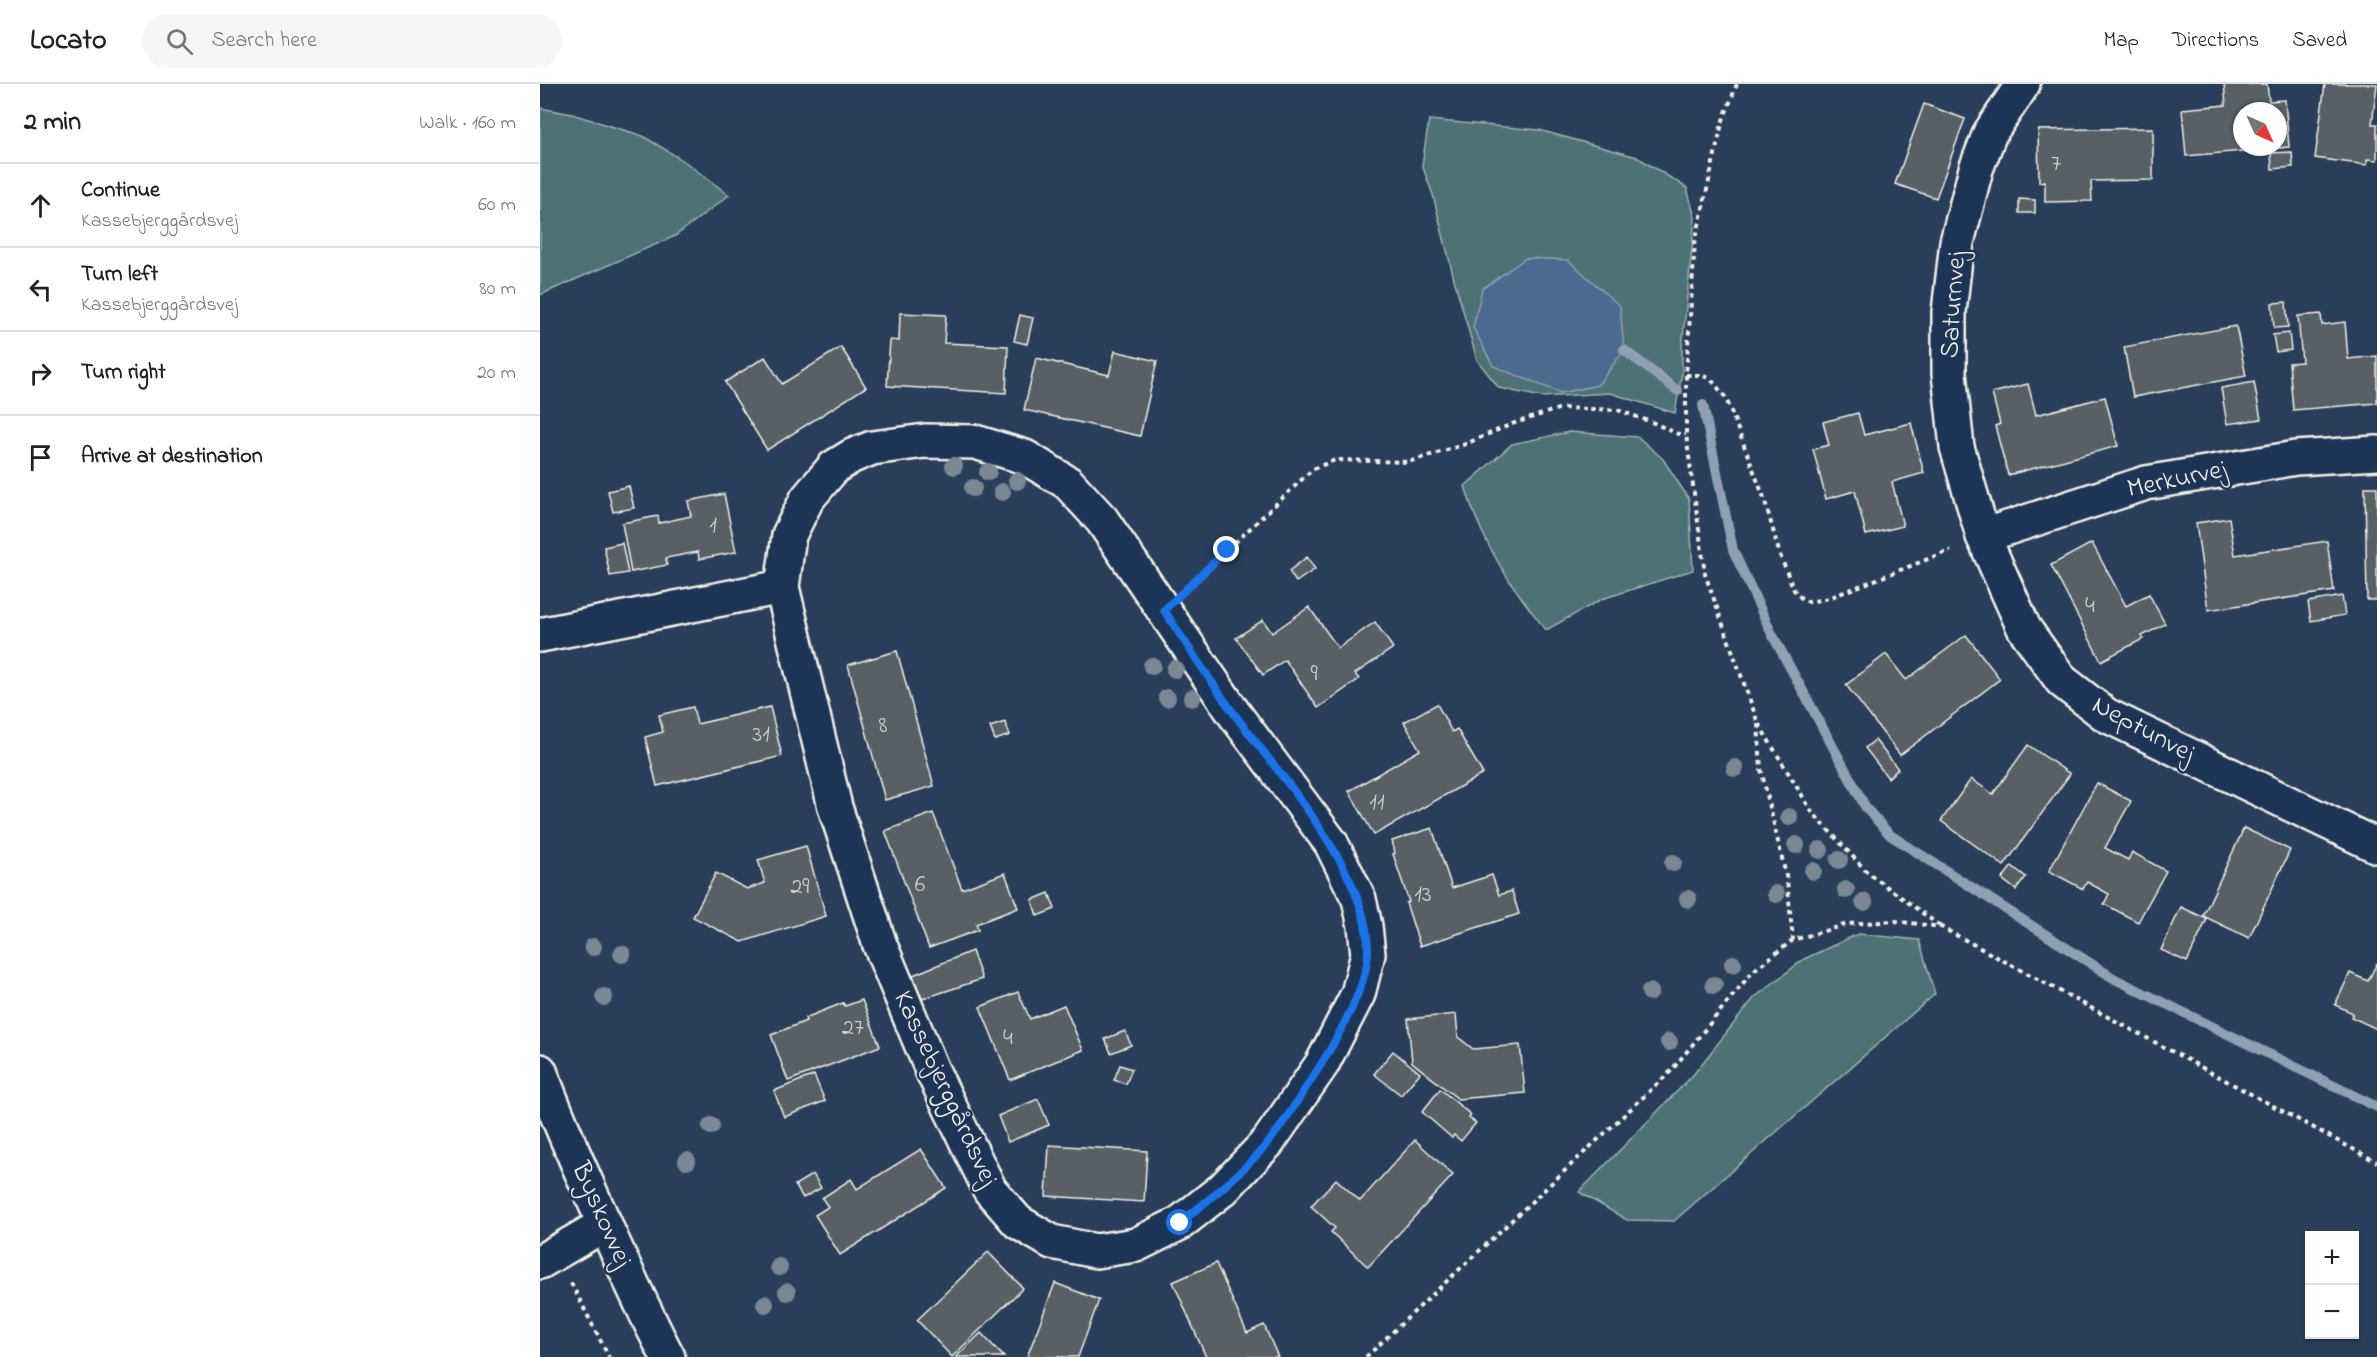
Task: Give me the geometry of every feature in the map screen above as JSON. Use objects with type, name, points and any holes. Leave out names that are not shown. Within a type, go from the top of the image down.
[{"type":"street","name":"Saturnvej","points":[[1983,536],[1957,447],[1949,373],[1949,312],[1957,242],[1976,169],[1990,133],[2023,84]]},
{"type":"street","name":"Kassebjerggårdsvej","points":[[925,441],[975,442],[1025,457],[1068,483],[1102,520],[1233,712],[1331,843],[1359,899],[1365,926],[1368,954],[1358,994],[1322,1064],[1268,1142],[1223,1189],[1180,1223],[1136,1245],[1096,1251],[1052,1242],[1018,1222],[990,1190],[932,1070],[880,945],[835,807],[782,587],[789,535],[807,499],[834,467],[852,456],[872,448],[925,441]]},
{"type":"street","name":"Merkurvej","points":[[1983,536],[2146,483],[2296,458],[2377,453]]},
{"type":"street","name":"Neptunvej","points":[[1983,536],[2025,628],[2062,681],[2106,715],[2377,846]]},
{"type":"street","points":[[540,635],[782,587]]},
{"type":"street","name":"Byskovvej","points":[[540,1071],[554,1111],[645,1315],[668,1357]]},
{"type":"street","points":[[548,1257],[605,1224]]},
{"type":"path","points":[[1737,84],[1722,123],[1695,243],[1686,375],[1686,434],[1705,574],[1758,723],[1812,812],[1820,821],[1867,872],[1941,927],[2377,1162]]},
{"type":"path","points":[[1686,375],[1710,378],[1726,398],[1764,498],[1780,555],[1794,590],[1801,598],[1809,602],[1829,598],[1983,536]]},
{"type":"path","points":[[1164,610],[1313,469],[1335,460],[1408,462],[1463,445],[1512,424],[1561,408],[1618,410],[1678,434],[1686,434]]},
{"type":"path","points":[[1758,723],[1761,770],[1787,880],[1793,940]]},
{"type":"path","points":[[1366,1357],[1670,1072],[1753,971],[1793,940],[1848,924],[1895,921],[1941,927]]},
{"type":"path","points":[[548,1257],[609,1357]]},
{"type":"green space","points":[[540,108],[572,114],[643,136],[684,161],[729,195],[675,236],[540,295]]},
{"type":"green space","points":[[1429,120],[1539,130],[1637,157],[1687,188],[1695,218],[1682,348],[1682,374],[1675,413],[1610,393],[1541,397],[1499,388],[1477,360],[1433,195],[1422,165]]},
{"type":"green space","points":[[1569,432],[1638,437],[1663,459],[1689,499],[1693,570],[1602,599],[1546,630],[1498,562],[1479,526],[1465,486],[1512,444]]},
{"type":"green space","points":[[1858,934],[1919,940],[1935,994],[1674,1221],[1627,1220],[1579,1192],[1693,1075],[1754,998],[1804,959]]},
{"type":"water","points":[[1526,258],[1568,260],[1620,306],[1624,350],[1598,385],[1561,393],[1493,366],[1473,327],[1482,289]]},
{"type":"building","points":[[2224,84],[2267,84],[2269,101],[2285,100],[2285,102],[2233,102],[2233,152],[2186,156],[2182,109],[2226,105]]},
{"type":"building","points":[[2325,84],[2377,84],[2372,124],[2377,124],[2377,160],[2367,159],[2367,165],[2315,158]]},
{"type":"building","points":[[1924,104],[1965,119],[1936,198],[1895,184]]},
{"type":"building","points":[[2287,124],[2289,147],[2287,147]]},
{"type":"building","points":[[2153,128],[2153,180],[2091,181],[2092,201],[2045,202],[2045,181],[2039,182],[2038,130]]},
{"type":"building","points":[[2287,152],[2292,152],[2293,167],[2272,169],[2271,156],[2287,156]]},
{"type":"building","points":[[2019,199],[2035,200],[2035,213],[2019,213]]},
{"type":"building","points":[[2286,302],[2288,327],[2274,328],[2272,303]]},
{"type":"building","points":[[900,313],[946,315],[944,343],[1008,346],[1006,393],[887,386],[890,340],[899,341]]},
{"type":"building","points":[[2321,314],[2322,325],[2345,322],[2348,359],[2377,356],[2377,403],[2293,410],[2289,363],[2302,362],[2298,316]]},
{"type":"building","points":[[1020,315],[1033,318],[1027,344],[1014,341]]},
{"type":"building","points":[[2236,326],[2246,376],[2133,397],[2124,347]]},
{"type":"building","points":[[2289,333],[2291,350],[2276,352],[2273,335]]},
{"type":"building","points":[[841,347],[866,387],[767,450],[725,382],[765,357],[782,384]]},
{"type":"building","points":[[1115,351],[1157,361],[1140,436],[1024,410],[1036,358],[1109,375]]},
{"type":"building","points":[[2254,382],[2261,419],[2227,424],[2221,388]]},
{"type":"building","points":[[2028,384],[2036,415],[2105,397],[2118,446],[2008,475],[1995,426],[2000,424],[1992,393]]},
{"type":"building","points":[[1858,413],[1864,435],[1911,423],[1924,473],[1892,482],[1903,526],[1866,535],[1855,491],[1826,499],[1813,449],[1829,445],[1823,422]]},
{"type":"building","points":[[629,486],[634,508],[613,512],[608,491]]},
{"type":"building","points":[[2365,487],[2377,487],[2377,600],[2367,600]]},
{"type":"building","points":[[724,494],[736,552],[699,559],[698,552],[666,558],[667,565],[631,572],[622,523],[658,516],[659,523],[691,516],[688,501]]},
{"type":"building","points":[[2229,518],[2235,555],[2327,541],[2334,591],[2208,610],[2196,523]]},
{"type":"building","points":[[622,543],[628,573],[610,576],[604,547]]},
{"type":"building","points":[[2092,543],[2126,606],[2149,594],[2165,624],[2142,636],[2143,639],[2101,661],[2051,565]]},
{"type":"building","points":[[1307,557],[1315,569],[1296,582],[1289,571]]},
{"type":"building","points":[[2342,596],[2345,615],[2311,621],[2308,602]]},
{"type":"building","points":[[1309,607],[1338,648],[1375,622],[1393,648],[1355,674],[1359,679],[1318,708],[1285,660],[1263,675],[1236,638],[1263,620],[1272,633]]},
{"type":"building","points":[[1966,635],[2000,679],[1900,755],[1846,685],[1886,654],[1906,680]]},
{"type":"building","points":[[897,651],[934,786],[885,800],[848,665]]},
{"type":"building","points":[[1437,704],[1452,732],[1457,729],[1483,774],[1374,835],[1349,791],[1420,750],[1404,722]]},
{"type":"building","points":[[693,707],[697,724],[770,707],[782,756],[657,786],[645,737],[663,732],[659,715]]},
{"type":"building","points":[[1005,722],[1010,735],[995,740],[990,727]]},
{"type":"building","points":[[1875,740],[1898,769],[1888,778],[1865,748]]},
{"type":"building","points":[[2028,745],[2070,774],[2004,866],[1941,821],[1971,779],[1993,794]]},
{"type":"building","points":[[2097,783],[2131,801],[2105,848],[2128,860],[2132,852],[2166,871],[2138,922],[2104,904],[2109,894],[2087,882],[2083,889],[2049,871]]},
{"type":"building","points":[[933,813],[962,889],[1005,873],[1018,908],[976,924],[978,930],[929,948],[885,831]]},
{"type":"building","points":[[1432,828],[1452,888],[1492,875],[1499,895],[1512,891],[1519,914],[1420,946],[1406,903],[1409,902],[1393,854],[1395,853],[1392,841]]},
{"type":"building","points":[[2244,828],[2290,850],[2249,938],[2203,916]]},
{"type":"building","points":[[806,846],[826,916],[742,942],[693,917],[716,873],[747,889],[765,883],[758,860]]},
{"type":"building","points":[[2012,866],[2026,877],[2016,890],[2002,879]]},
{"type":"building","points":[[1049,893],[1055,909],[1037,916],[1032,900]]},
{"type":"building","points":[[2181,907],[2207,919],[2187,962],[2161,950]]},
{"type":"building","points":[[972,951],[982,979],[922,999],[913,975]]},
{"type":"building","points":[[2377,963],[2377,1029],[2351,1017],[2353,1013],[2335,1005],[2350,973],[2368,981]]},
{"type":"building","points":[[1018,992],[1030,1019],[1064,1005],[1083,1050],[1010,1080],[980,1007]]},
{"type":"building","points":[[862,1000],[880,1046],[788,1081],[771,1035],[843,1003],[845,1006]]},
{"type":"building","points":[[1456,1014],[1458,1037],[1473,1049],[1520,1045],[1525,1093],[1458,1099],[1412,1062],[1408,1019]]},
{"type":"building","points":[[1125,1031],[1131,1045],[1111,1053],[1105,1039]]},
{"type":"building","points":[[1393,1051],[1420,1073],[1401,1095],[1374,1074]]},
{"type":"building","points":[[1120,1065],[1132,1069],[1126,1084],[1114,1080]]},
{"type":"building","points":[[814,1075],[825,1101],[784,1117],[774,1091]]},
{"type":"building","points":[[1440,1089],[1471,1115],[1469,1118],[1476,1123],[1461,1141],[1454,1135],[1452,1138],[1422,1112]]},
{"type":"building","points":[[1038,1099],[1049,1125],[1008,1142],[998,1116]]},
{"type":"building","points":[[1415,1140],[1453,1175],[1368,1267],[1331,1232],[1335,1228],[1311,1206],[1336,1179],[1360,1201]]},
{"type":"building","points":[[1049,1145],[1147,1151],[1144,1202],[1046,1196]]},
{"type":"building","points":[[921,1149],[946,1188],[840,1255],[815,1215],[828,1207],[822,1198],[851,1179],[857,1189]]},
{"type":"building","points":[[813,1174],[821,1188],[803,1198],[795,1185]]},
{"type":"building","points":[[988,1252],[1023,1288],[952,1357],[917,1320]]},
{"type":"building","points":[[1216,1263],[1247,1333],[1264,1325],[1278,1357],[1206,1357],[1173,1282]]},
{"type":"building","points":[[1055,1283],[1099,1300],[1078,1357],[1027,1357]]},
{"type":"building","points":[[981,1333],[1004,1357],[956,1357]]},
{"type":"waterway","points":[[1624,350],[1678,391]]},
{"type":"waterway","points":[[1703,405],[1733,550],[1772,634],[1866,808],[1890,835],[2115,979],[2377,1107]]},
{"type":"route","points":[[1180,1223],[1223,1189],[1268,1142],[1322,1064],[1358,994],[1368,954],[1359,899],[1331,843],[1233,712],[1164,610],[1227,550]]}]
